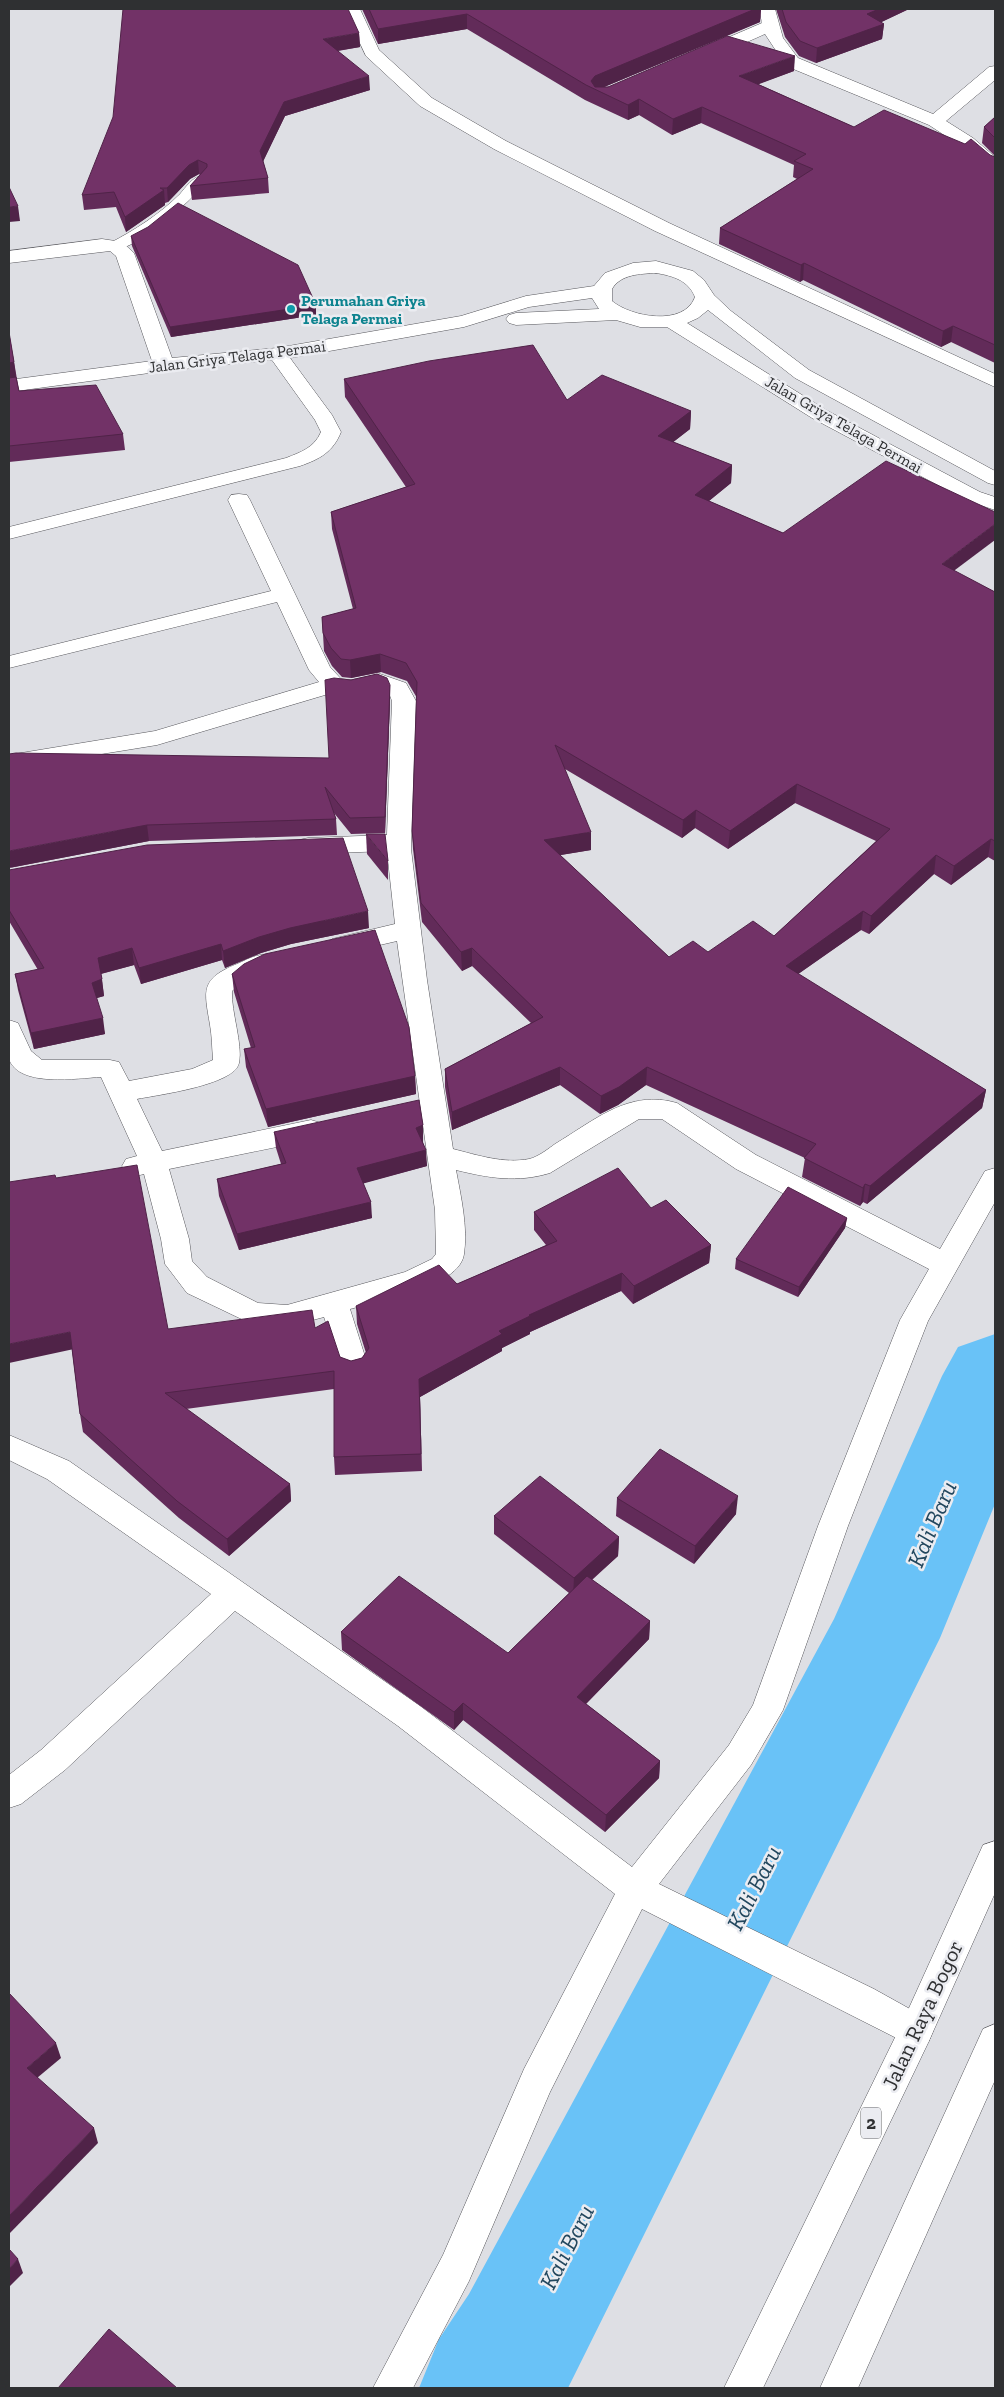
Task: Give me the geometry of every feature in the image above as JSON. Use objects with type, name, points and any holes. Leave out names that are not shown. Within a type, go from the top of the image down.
[{"type":"main road","points":[[352,9],[372,52],[426,102],[500,145],[662,228],[995,381]]},
{"type":"main road","points":[[689,60],[725,45],[770,17],[775,38],[792,62]]},
{"type":"main road","points":[[725,45],[792,62],[935,121],[967,142],[995,166]]},
{"type":"main road","points":[[935,121],[995,70]]},
{"type":"main road","points":[[9,257],[102,245],[115,246],[125,253],[164,366]]},
{"type":"main road","name":"Jalan Griya Telaga Permai","points":[[9,386],[277,354],[464,321],[526,302],[601,291],[607,281],[619,273],[636,268],[656,268],[675,271],[691,277],[702,286],[705,297],[724,316],[802,374],[995,479]]},
{"type":"main road","points":[[601,291],[602,299],[607,307],[618,314]]},
{"type":"main road","name":"Jalan Griya Telaga Permai","points":[[464,321],[618,314],[634,320],[652,322],[671,321],[688,316],[700,307],[705,297]]},
{"type":"main road","name":"Jalan Griya Telaga Permai","points":[[671,321],[818,414],[973,496],[995,504]]},
{"type":"main road","points":[[9,533],[293,462],[314,455],[327,444],[331,432],[324,419],[277,354]]},
{"type":"main road","points":[[239,500],[320,670],[334,686]]},
{"type":"main road","points":[[12,662],[284,594]]},
{"type":"main road","points":[[9,762],[157,738],[334,686],[351,687],[380,681],[398,688],[404,701],[399,842],[408,930],[449,1210],[450,1256],[442,1267],[413,1281],[287,1316],[254,1314],[197,1285],[179,1264],[176,1239],[154,1163],[110,1069],[91,1067],[47,1071],[32,1067],[22,1059],[9,1029]]},
{"type":"main road","points":[[283,847],[399,842]]},
{"type":"main road","points":[[315,951],[408,930]]},
{"type":"main road","points":[[121,1092],[194,1077],[222,1068],[226,1063],[223,1025],[218,1006],[219,987],[236,974],[259,963],[287,957]]},
{"type":"main road","points":[[404,1108],[432,1102]]},
{"type":"main road","points":[[440,1156],[505,1169],[527,1171],[540,1166],[633,1110],[652,1108],[668,1110],[746,1162],[946,1265]]},
{"type":"main road","points":[[116,1169],[154,1163],[339,1124]]},
{"type":"main road","points":[[392,2388],[456,2268],[537,2081],[648,1896],[740,1755],[767,1710],[834,1526],[914,1320],[995,1178]]},
{"type":"main road","points":[[334,1304],[353,1366]]},
{"type":"main road","points":[[9,1447],[58,1470],[232,1594],[409,1716],[648,1896],[862,2002],[916,2031]]},
{"type":"main road","points":[[9,1794],[54,1760],[232,1594]]},
{"type":"main road","name":"Jalan Raya Bogor","points":[[743,2388],[916,2031],[995,1856]]},
{"type":"main road","points":[[840,2388],[995,2040]]},
{"type":"lane","points":[[115,246],[136,235],[164,215],[189,195],[200,180]]},
{"type":"building","points":[[123,9],[348,9],[359,33],[323,39],[369,76],[284,102],[260,151],[268,178],[190,186],[207,167],[207,164],[198,160],[189,165],[167,188],[160,188],[164,190],[125,217],[114,192],[82,195],[113,117]]},
{"type":"building","points":[[369,9],[755,9],[595,76],[591,81],[595,87],[608,87],[727,36],[795,56],[739,76],[854,127],[884,110],[965,144],[971,139],[995,157],[995,345],[953,326],[943,331],[804,263],[801,265],[720,228],[813,169],[794,161],[806,154],[702,107],[673,119],[639,99],[628,105],[586,85],[467,14],[378,29]]},
{"type":"building","points":[[782,9],[879,9],[867,14],[884,24],[817,48],[800,41],[786,22]]},
{"type":"building","points":[[995,117],[995,138],[984,127]]},
{"type":"building","points":[[9,187],[18,206],[9,207]]},
{"type":"building","points":[[178,203],[298,265],[316,305],[170,327],[131,236],[148,227]]},
{"type":"building","points":[[9,332],[14,362],[9,363]]},
{"type":"building","points":[[533,345],[567,400],[602,375],[691,411],[658,436],[732,465],[695,495],[783,533],[886,461],[995,512],[995,524],[942,564],[995,592],[995,841],[991,839],[954,866],[936,855],[871,916],[863,911],[786,966],[986,1090],[870,1186],[865,1184],[863,1188],[804,1158],[816,1144],[647,1067],[619,1087],[601,1096],[560,1067],[452,1112],[445,1069],[543,1017],[472,948],[461,952],[421,903],[412,831],[417,682],[406,663],[380,654],[350,660],[341,659],[331,648],[323,633],[322,617],[356,608],[331,512],[415,484],[344,379],[429,361]],"holes":[[[555,745],[683,820],[696,810],[730,831],[797,784],[890,829],[774,936],[753,921],[708,952],[693,941],[669,957],[544,840],[591,832]]]},
{"type":"building","points":[[16,377],[19,391],[96,385],[123,434],[9,446],[9,378]]},
{"type":"building","points":[[377,674],[387,678],[390,685],[385,817],[350,818],[325,787],[336,819],[147,825],[9,851],[9,754],[329,758],[325,680],[334,678],[351,680]]},
{"type":"building","points":[[366,834],[385,834],[388,861]]},
{"type":"building","points":[[343,838],[368,911],[290,928],[259,937],[223,951],[221,944],[139,968],[132,948],[98,958],[102,979],[92,983],[103,1018],[31,1033],[15,974],[44,968],[9,910],[9,870],[147,845]]},
{"type":"building","points":[[375,930],[409,1027],[415,1076],[266,1109],[244,1049],[255,1047],[232,974],[244,964],[265,954]]},
{"type":"building","points":[[419,1100],[423,1125],[416,1128],[426,1150],[357,1168],[371,1202],[237,1234],[217,1179],[286,1163],[274,1132]]},
{"type":"building","points":[[137,1165],[168,1329],[312,1310],[315,1328],[328,1321],[340,1357],[351,1361],[362,1358],[369,1348],[356,1306],[439,1265],[457,1284],[557,1241],[534,1212],[618,1168],[651,1208],[666,1200],[711,1245],[634,1286],[622,1273],[529,1315],[499,1331],[502,1334],[419,1379],[421,1454],[334,1457],[334,1371],[165,1393],[290,1484],[227,1539],[177,1501],[80,1414],[70,1332],[9,1344],[9,1182],[55,1175],[56,1178]]},
{"type":"building","points":[[788,1187],[847,1218],[799,1287],[736,1259]]},
{"type":"building","points":[[660,1449],[738,1496],[695,1546],[617,1498]]},
{"type":"building","points":[[540,1476],[619,1537],[574,1578],[494,1516]]},
{"type":"building","points":[[399,1576],[508,1653],[587,1576],[650,1621],[577,1697],[660,1761],[606,1815],[463,1703],[454,1712],[341,1632]]},
{"type":"building","points":[[9,1993],[56,2043],[27,2068],[94,2128],[9,2216]]},
{"type":"building","points":[[9,2249],[18,2259],[9,2269]]},
{"type":"building","points":[[109,2329],[177,2388],[58,2388]]},
{"type":"waterway","name":"Kali Baru","points":[[488,2388],[518,2343],[883,1638],[995,1376]]},
{"type":"place","name":"Perumahan Griya Telaga Permai","points":[[291,309]]}]
